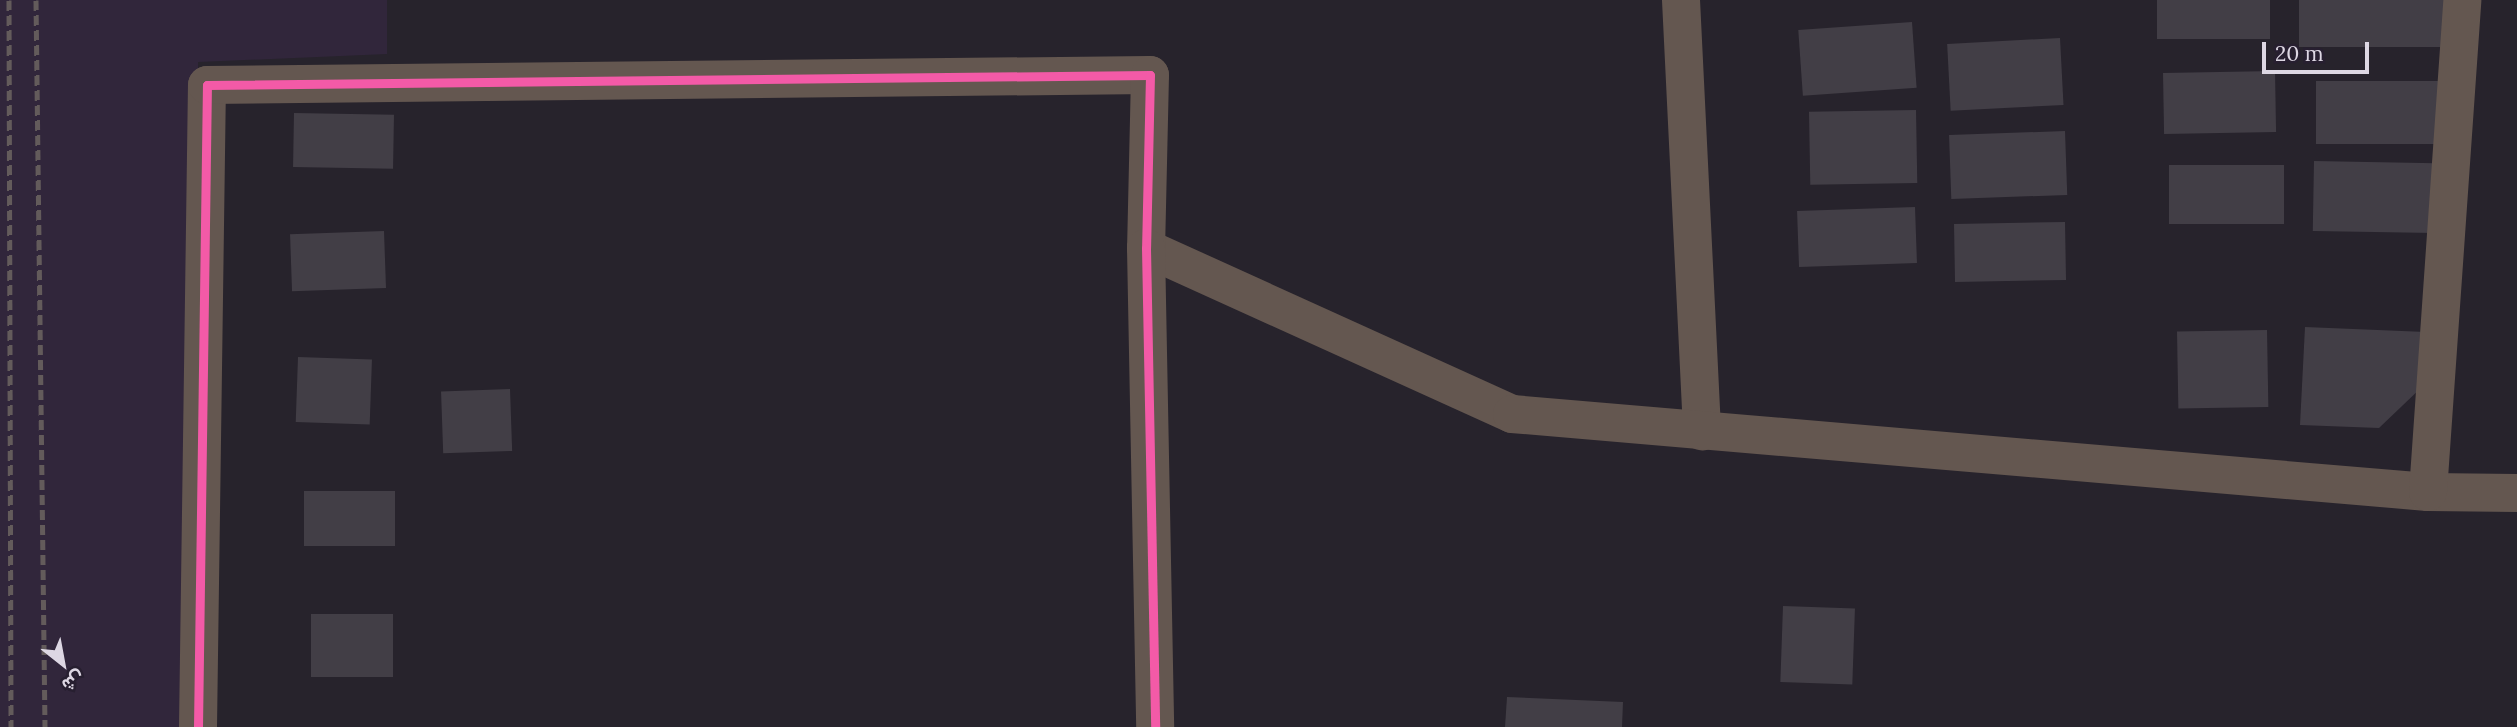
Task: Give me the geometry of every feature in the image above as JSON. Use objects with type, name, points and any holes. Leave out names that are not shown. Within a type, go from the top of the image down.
[{"type":"street","points":[[1681,0],[1702,431]]},
{"type":"street","points":[[2428,492],[2462,0]]},
{"type":"street","points":[[198,727],[207,85],[1150,75],[1146,248],[1155,727]]},
{"type":"street","points":[[1146,248],[1513,414],[2428,492],[2517,493]]},
{"type":"shaded area","points":[[0,0],[387,0],[387,54],[198,62],[206,727],[0,727]]},
{"type":"building","points":[[2157,0],[2270,0],[2270,39],[2157,39]]},
{"type":"building","points":[[2299,0],[2446,0],[2446,47],[2299,47]]},
{"type":"building","points":[[1912,22],[1917,88],[1803,96],[1798,30]]},
{"type":"building","points":[[2060,38],[2064,105],[1951,111],[1947,44]]},
{"type":"building","points":[[2275,71],[2276,132],[2164,134],[2163,73]]},
{"type":"building","points":[[2316,81],[2443,81],[2443,144],[2316,144]]},
{"type":"building","points":[[1916,110],[1917,183],[1810,185],[1809,112]]},
{"type":"building","points":[[294,113],[394,115],[393,169],[293,167]]},
{"type":"building","points":[[2065,131],[2067,195],[1951,199],[1949,135]]},
{"type":"building","points":[[2314,161],[2436,163],[2435,233],[2313,231]]},
{"type":"building","points":[[2169,165],[2284,165],[2284,224],[2169,224]]},
{"type":"building","points":[[1915,207],[1917,263],[1799,267],[1797,211]]},
{"type":"building","points":[[2065,222],[2066,280],[1955,282],[1954,224]]},
{"type":"building","points":[[384,231],[386,288],[292,291],[290,234]]},
{"type":"building","points":[[2305,327],[2426,332],[2424,385],[2379,428],[2300,425]]},
{"type":"building","points":[[2267,330],[2268,407],[2178,409],[2177,332]]},
{"type":"building","points":[[298,357],[372,360],[370,425],[296,422]]},
{"type":"building","points":[[510,389],[512,451],[443,453],[441,391]]},
{"type":"building","points":[[304,491],[395,491],[395,546],[304,546]]},
{"type":"building","points":[[1783,606],[1855,609],[1852,684],[1780,682]]},
{"type":"building","points":[[311,614],[393,614],[393,677],[311,677]]},
{"type":"building","points":[[1507,697],[1623,702],[1622,727],[1505,727]]},
{"type":"railway","points":[[9,0],[11,727]]},
{"type":"railway","points":[[36,0],[45,727]]},
{"type":"cycle path","points":[[198,727],[207,85],[1150,75],[1146,248],[1155,727]]}]
